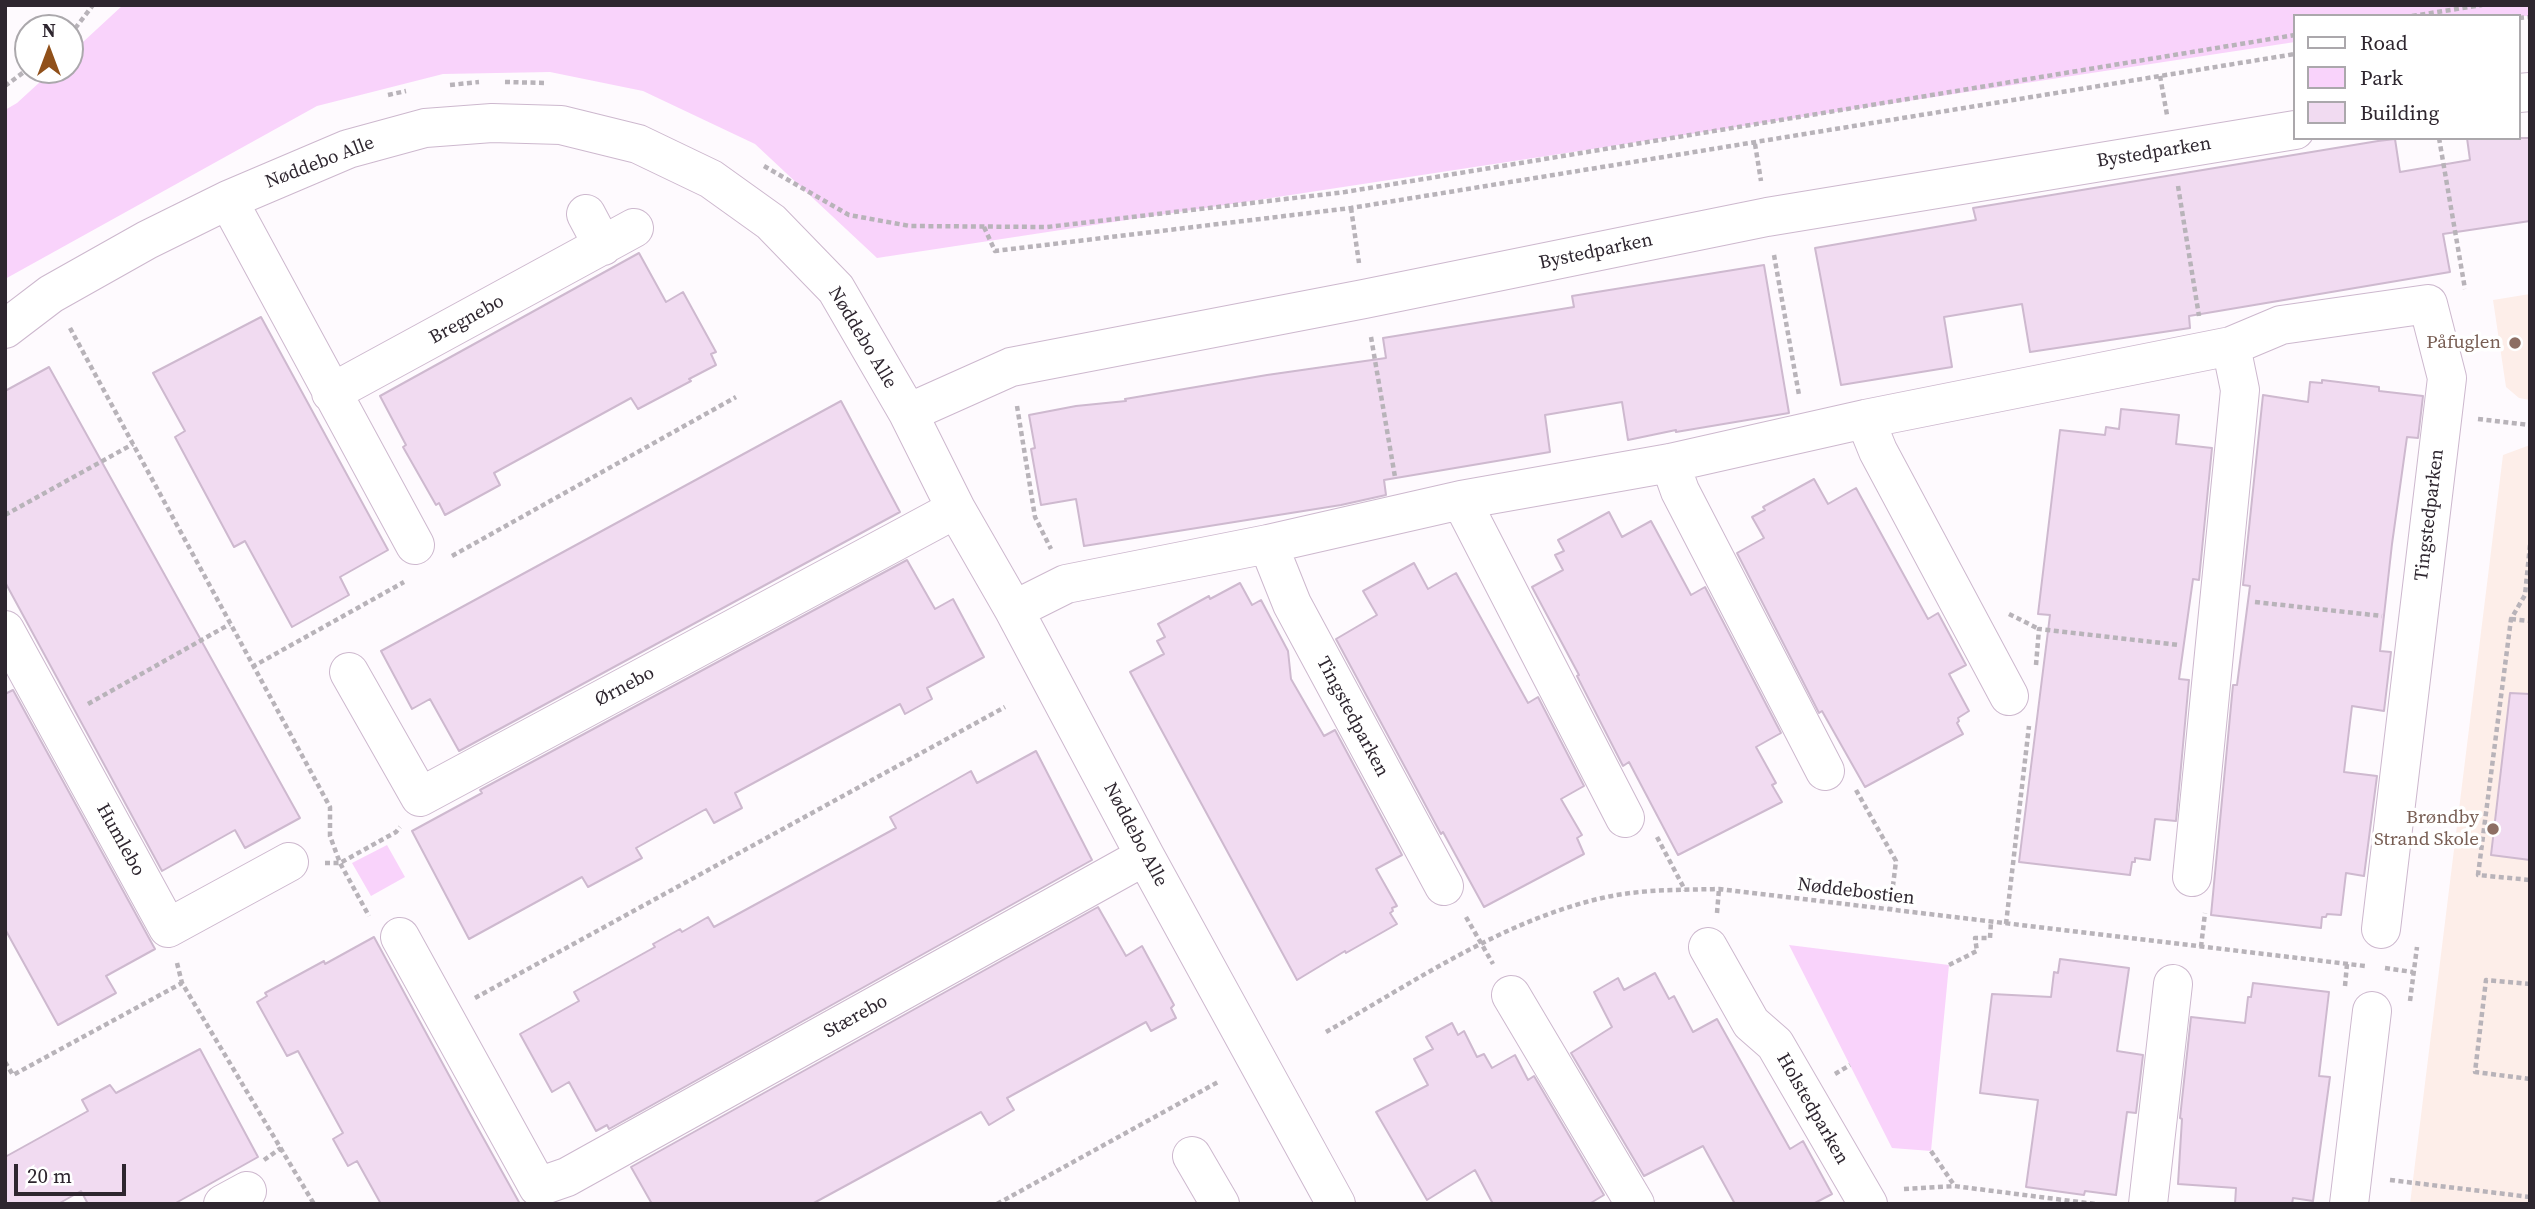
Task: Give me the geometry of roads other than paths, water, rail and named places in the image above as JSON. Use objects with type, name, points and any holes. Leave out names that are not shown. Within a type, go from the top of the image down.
[{"type":"street","name":"Nøddebo Alle","points":[[5,329],[51,294],[146,240],[228,200],[348,149],[425,128],[492,122],[561,125],[639,144],[711,178],[771,222],[836,289],[908,413],[957,509],[1336,1204]]},
{"type":"street","name":"Bystedparken","points":[[908,413],[1011,367],[1364,299],[1767,216],[2294,130]]},
{"type":"street","points":[[228,200],[422,562]]},
{"type":"street","name":"Bregnebo","points":[[331,393],[607,229]]},
{"type":"street","name":"Tingstedparken","points":[[1014,611],[1066,584],[1268,544],[1461,500],[1670,463],[1865,419],[2218,348],[2281,325],[2428,304],[2447,378],[2381,929]]},
{"type":"street","points":[[2192,877],[2240,390],[2218,348]]},
{"type":"street","points":[[1865,419],[1878,450],[2019,709]]},
{"type":"street","points":[[1670,463],[1680,491],[1825,771]]},
{"type":"street","points":[[1461,500],[1625,818]]},
{"type":"street","name":"Ørnebo","points":[[349,672],[420,797],[957,509]]},
{"type":"street","name":"Tingstedparken","points":[[1268,544],[1292,604],[1444,886]]},
{"type":"street","name":"Humlebo","points":[[5,630],[168,928],[289,862]]},
{"type":"street","name":"Stærebo","points":[[400,937],[538,1187],[574,1191],[1145,856]]},
{"type":"street","name":"Holstedparken","points":[[1708,947],[1751,1023],[1774,1044],[1864,1198]]},
{"type":"street","points":[[2148,1204],[2174,984]]},
{"type":"street","points":[[1511,995],[1635,1204]]},
{"type":"street","points":[[2349,1204],[2372,1011]]},
{"type":"street","points":[[1192,1156],[1220,1204]]},
{"type":"place","name":"Påfuglen","points":[[2515,343]]},
{"type":"place","name":"Brøndby Strand Skole","points":[[2493,829]]}]
